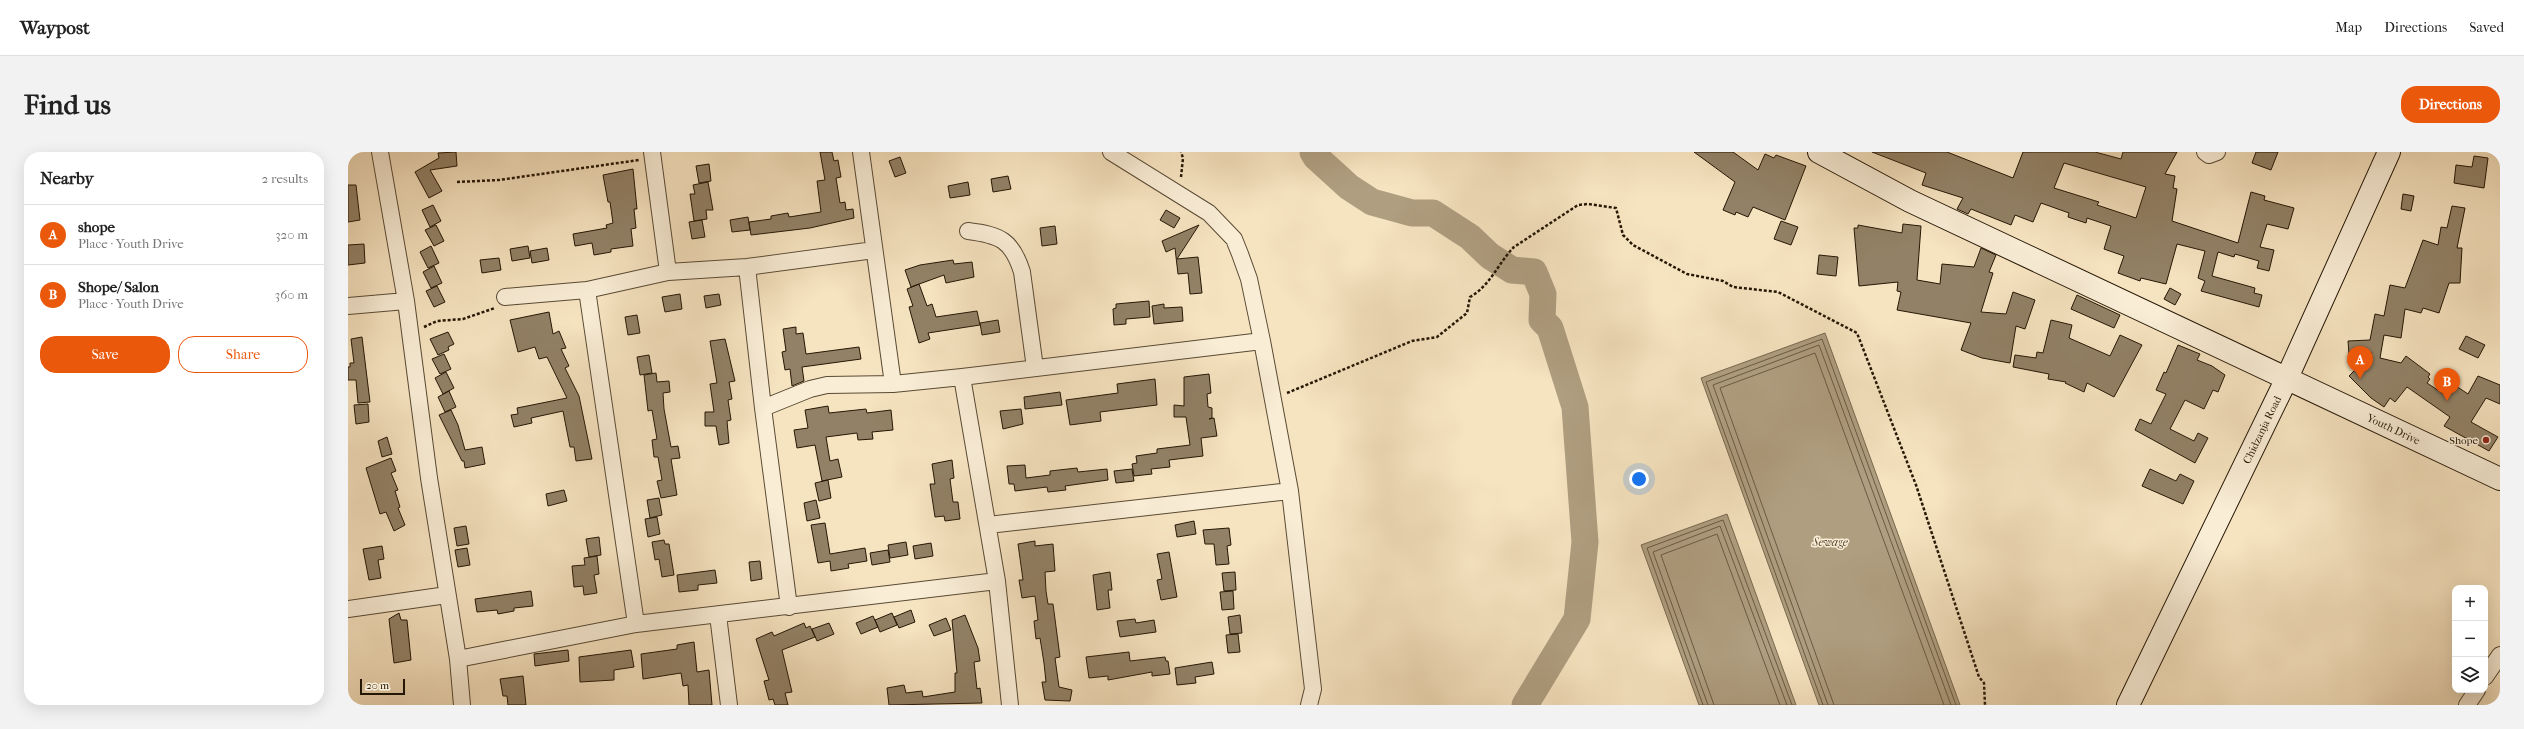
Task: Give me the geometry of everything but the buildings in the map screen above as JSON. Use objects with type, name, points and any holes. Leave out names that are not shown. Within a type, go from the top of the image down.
[{"type":"street","points":[[380,152],[406,301],[409,335],[447,595],[458,659],[462,705]]},
{"type":"street","points":[[861,152],[893,384]]},
{"type":"street","points":[[1111,152],[1209,213],[1234,239],[1249,279],[1290,491],[1313,689],[1309,705]]},
{"type":"street","name":"Youth Drive","points":[[1819,152],[1910,201],[2286,380],[2500,479]]},
{"type":"street","points":[[2204,152],[2209,155],[2217,152]]},
{"type":"street","name":"Chidzanja Road","points":[[2128,705],[2286,380],[2389,152]]},
{"type":"street","points":[[653,155],[668,272]]},
{"type":"street","points":[[968,231],[992,234],[1004,240],[1018,258],[1022,272],[1035,368]]},
{"type":"street","points":[[505,297],[587,290],[668,272],[747,267],[874,250]]},
{"type":"street","points":[[747,267],[763,408],[789,607]]},
{"type":"street","points":[[587,290],[636,624]]},
{"type":"street","points":[[348,306],[406,301]]},
{"type":"street","points":[[763,408],[810,389],[827,385],[893,384],[1262,342]]},
{"type":"street","points":[[962,377],[997,581],[1010,705]]},
{"type":"street","points":[[988,525],[1290,491]]},
{"type":"street","points":[[458,659],[636,624],[789,607],[997,581]]},
{"type":"street","points":[[348,609],[447,595]]},
{"type":"street","points":[[718,615],[729,705]]},
{"type":"street","points":[[2488,673],[2500,655]]},
{"type":"street","points":[[2467,705],[2475,693]]},
{"type":"path","points":[[1181,152],[1181,196]]},
{"type":"path","points":[[457,182],[500,180],[653,155]]},
{"type":"path","points":[[1275,411],[1286,394],[1302,386],[1412,341],[1437,337],[1467,313],[1470,297],[1477,293],[1499,269],[1506,255],[1514,247],[1552,224],[1572,208],[1588,204],[1616,208],[1624,235],[1633,245],[1687,274],[1723,281],[1733,287],[1778,292],[1857,333],[1916,485],[1979,677],[1984,683],[1985,705]]},
{"type":"path","points":[[409,335],[437,321],[463,319],[496,308],[505,297]]},
{"type":"water","name":"Sewage","points":[[1825,333],[1960,705],[1819,705],[1701,378]]},
{"type":"water","points":[[1727,514],[1796,705],[1699,705],[1641,545]]},
{"type":"waterway","points":[[1313,152],[1316,157],[1349,187],[1372,202],[1412,213],[1433,213],[1470,237],[1490,256],[1512,270],[1534,272],[1543,294],[1542,320],[1550,328],[1575,407],[1585,542],[1577,619],[1525,705]]},
{"type":"place","name":"shope","points":[[2360,379]]},
{"type":"place","name":"Shope/ Salon","points":[[2447,401]]},
{"type":"place","name":"Shope","points":[[2486,440]]}]
